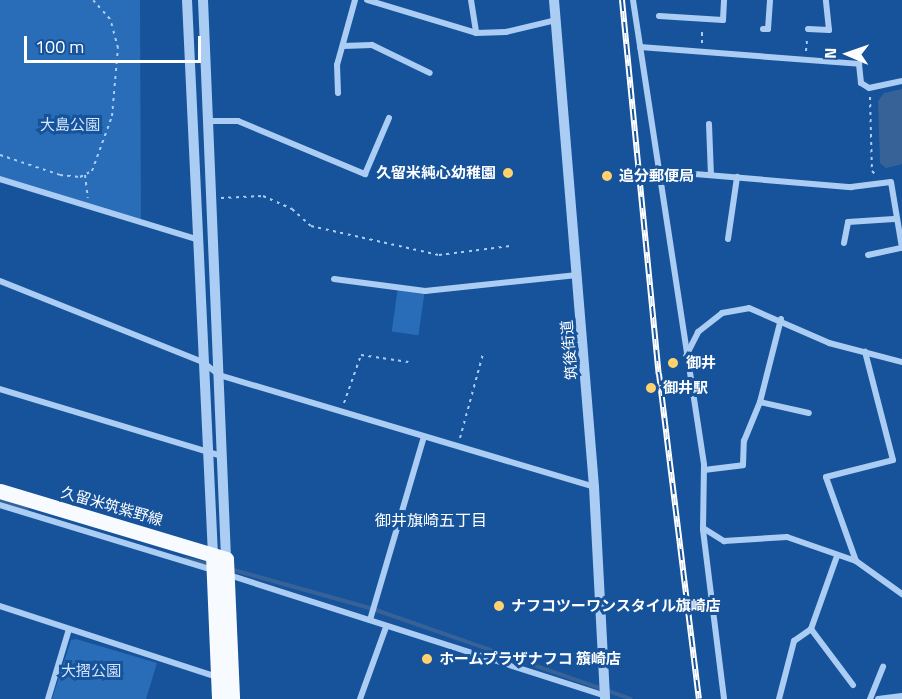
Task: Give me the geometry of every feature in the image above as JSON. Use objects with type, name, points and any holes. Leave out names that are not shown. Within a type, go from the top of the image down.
[{"type":"main road","name":"久留米筑紫野線","points":[[0,491],[220,564]]},
{"type":"main road","points":[[219,699],[220,564]]},
{"type":"main road","points":[[220,564],[232,699]]},
{"type":"street","points":[[187,0],[208,453],[220,564]]},
{"type":"street","points":[[203,0],[222,456],[220,564]]},
{"type":"street","points":[[338,93],[343,46],[355,0]]},
{"type":"street","points":[[367,0],[476,33],[506,33],[556,21]]},
{"type":"street","points":[[471,0],[476,33]]},
{"type":"street","name":"筑後街道","points":[[554,0],[594,487],[605,694]]},
{"type":"street","points":[[633,0],[704,470],[703,528],[724,699]]},
{"type":"street","points":[[660,16],[723,20],[724,0]]},
{"type":"street","points":[[763,29],[768,29],[770,0]]},
{"type":"street","points":[[808,29],[830,30],[826,0]]},
{"type":"street","points":[[343,46],[372,45],[430,73]]},
{"type":"street","points":[[640,47],[859,64],[861,83],[869,88],[902,81]]},
{"type":"street","points":[[207,121],[238,121],[365,174],[390,118]]},
{"type":"street","points":[[709,124],[711,175]]},
{"type":"street","points":[[659,171],[851,187],[891,182],[894,219],[901,248],[868,255]]},
{"type":"street","points":[[728,239],[737,177]]},
{"type":"street","points":[[0,179],[199,240]]},
{"type":"street","points":[[844,243],[848,222],[894,219]]},
{"type":"street","points":[[334,279],[425,291],[577,275]]},
{"type":"street","points":[[0,280],[203,362],[219,375],[594,487]]},
{"type":"street","points":[[686,357],[698,332],[722,313],[749,308],[781,319],[802,333],[902,362]]},
{"type":"street","points":[[704,470],[742,465],[744,441],[760,402],[769,348],[781,319]]},
{"type":"street","points":[[856,561],[826,477],[893,460],[865,352]]},
{"type":"street","points":[[0,389],[222,456]]},
{"type":"street","points":[[760,402],[809,413]]},
{"type":"street","points":[[370,620],[424,437]]},
{"type":"street","points":[[0,505],[220,564],[386,627],[605,694]]},
{"type":"street","points":[[703,528],[724,541],[787,537],[856,561],[902,594]]},
{"type":"street","points":[[779,699],[794,641],[811,629],[837,556]]},
{"type":"street","points":[[0,606],[218,677]]},
{"type":"street","points":[[360,699],[386,627]]},
{"type":"street","points":[[48,699],[69,629]]},
{"type":"street","points":[[811,629],[853,685]]},
{"type":"street","points":[[870,699],[883,666]]},
{"type":"street","points":[[878,699],[902,696]]},
{"type":"path","points":[[85,175],[101,152],[112,116],[118,48],[110,19],[93,0]]},
{"type":"path","points":[[702,19],[702,52]]},
{"type":"path","points":[[869,88],[872,171],[885,183]]},
{"type":"path","points":[[0,155],[60,175],[85,175]]},
{"type":"path","points":[[85,175],[90,189],[86,207]]},
{"type":"path","points":[[210,198],[263,196],[291,208],[311,226],[439,255],[510,246]]},
{"type":"path","points":[[458,447],[483,354]]},
{"type":"path","points":[[341,412],[361,355],[408,362]]},
{"type":"green space","name":"大島公園","points":[[0,0],[140,0],[141,223],[0,178]]},
{"type":"green space","points":[[398,287],[425,291],[418,335],[392,332]]},
{"type":"green space","name":"大摺公園","points":[[76,639],[157,663],[146,699],[52,699],[71,640]]},
{"type":"shaded area","points":[[902,89],[902,164],[886,168],[880,163],[878,101],[884,93]]},
{"type":"waterway","points":[[0,501],[27,510]]},
{"type":"waterway","points":[[186,559],[211,565]]},
{"type":"waterway","points":[[230,569],[370,608],[631,699]]},
{"type":"railway","points":[[622,0],[659,374],[699,699]]},
{"type":"place","name":"久留米純心幼稚園","points":[[508,173]]},
{"type":"place","name":"追分郵便局","points":[[607,176]]},
{"type":"place","name":"御井","points":[[673,363]]},
{"type":"place","name":"御井駅","points":[[651,388]]},
{"type":"place","name":"ナフコツーワンスタイル旗崎店","points":[[499,606]]},
{"type":"place","name":"ホームプラザナフコ 籏崎店","points":[[427,659]]},
{"type":"district","name":"御井旗崎五丁目","points":[[431,520]]}]
